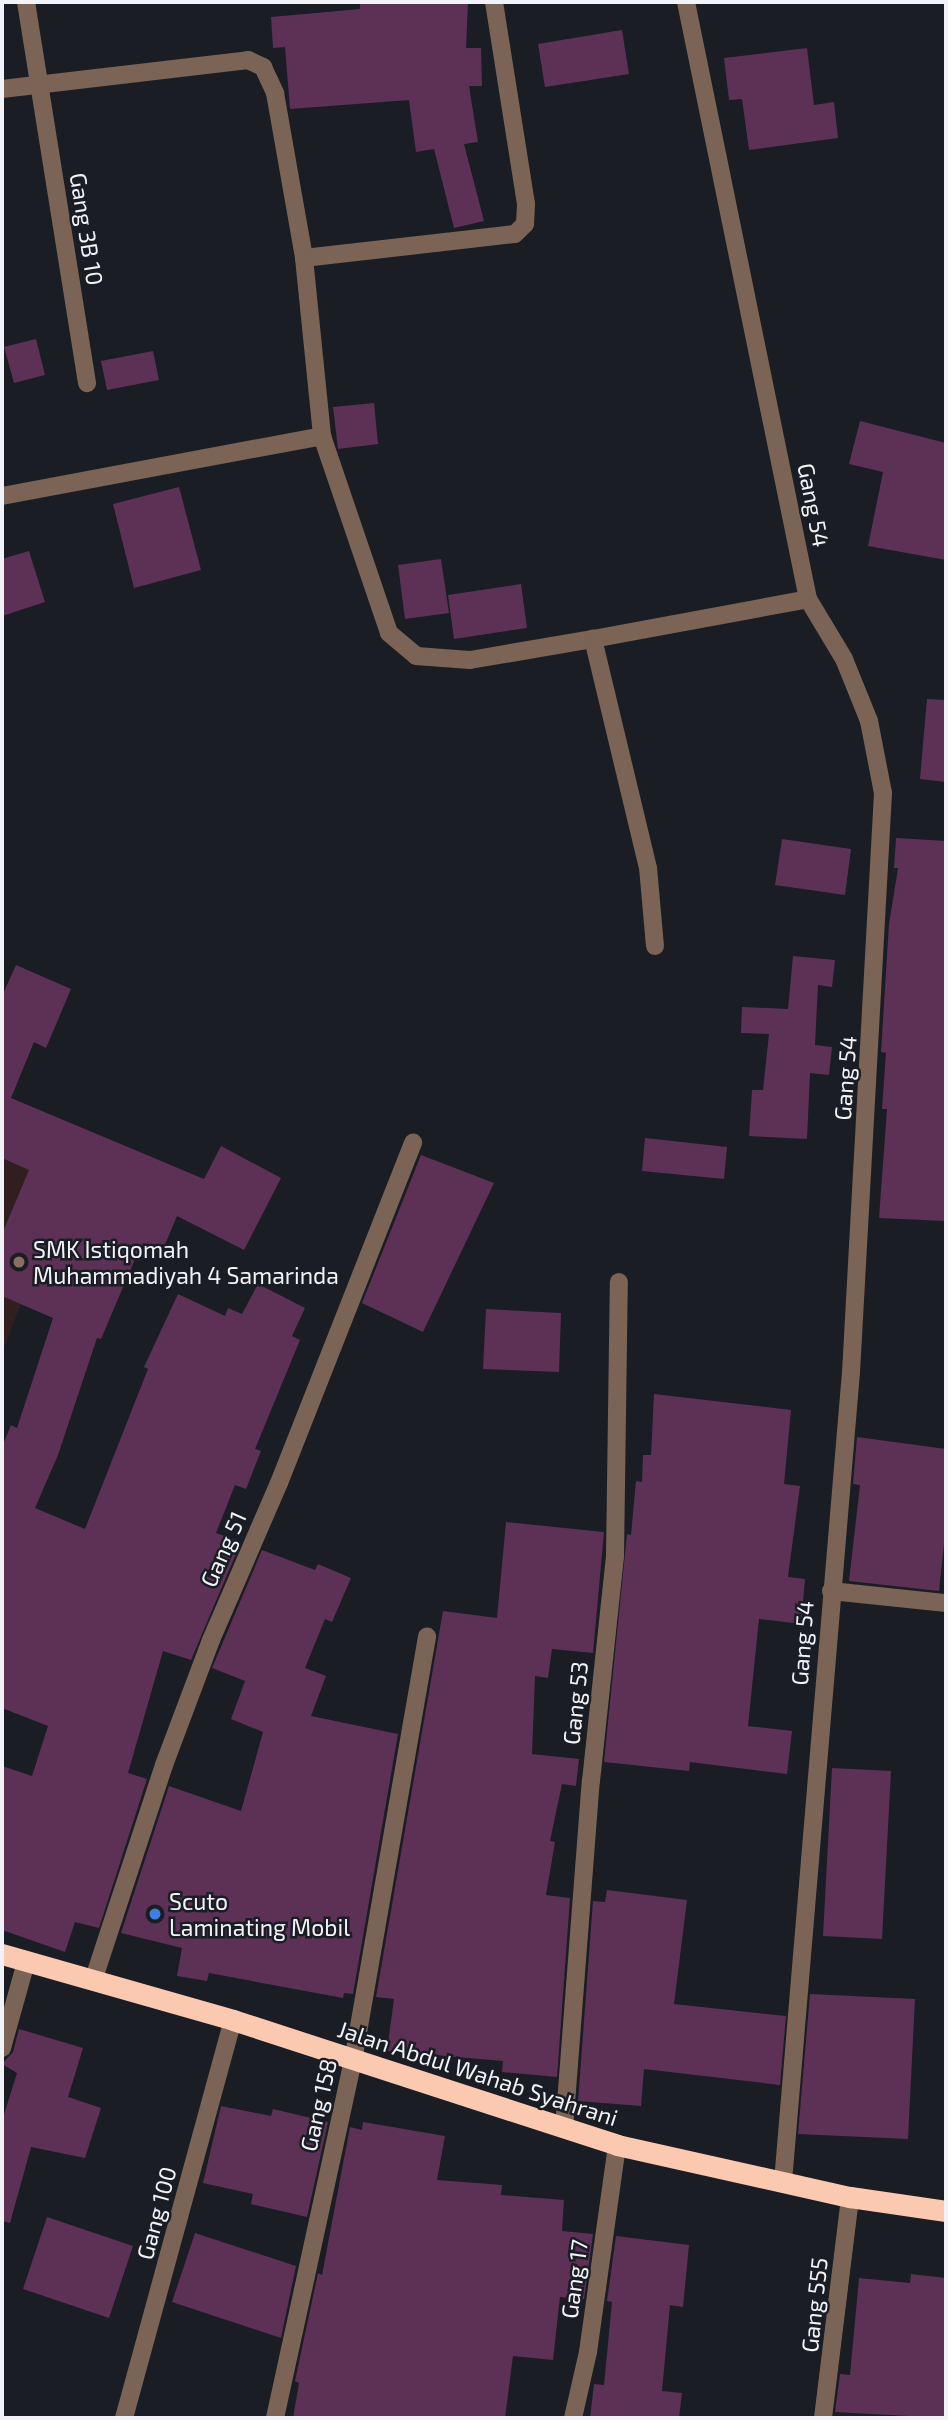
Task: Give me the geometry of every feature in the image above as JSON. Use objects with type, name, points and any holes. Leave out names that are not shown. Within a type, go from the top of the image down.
[{"type":"highway","name":"Jalan Abdul Wahab Syahrani","points":[[2,1955],[233,2020],[617,2145],[850,2196],[946,2210]]},
{"type":"street","name":"Gang 3B 10","points":[[26,2],[87,383]]},
{"type":"street","points":[[304,258],[515,234],[525,224],[526,204],[494,2]]},
{"type":"street","name":"Gang 54","points":[[687,2],[808,600],[844,659],[859,696],[883,793],[851,1371],[783,2182]]},
{"type":"street","points":[[2,89],[230,60],[248,60],[263,67],[275,93],[304,258],[322,436],[370,587],[389,633],[401,646],[416,656],[470,660],[808,600]]},
{"type":"street","points":[[2,496],[322,436]]},
{"type":"street","points":[[593,639],[648,868],[655,946]]},
{"type":"street","name":"Gang 51","points":[[93,1981],[164,1765],[211,1640],[279,1483],[413,1142]]},
{"type":"street","name":"Gang 53","points":[[564,2129],[591,1781],[615,1556],[619,1282]]},
{"type":"street","points":[[831,1591],[946,1603]]},
{"type":"street","name":"Gang 158","points":[[275,2418],[353,2061],[427,1636]]},
{"type":"street","points":[[2,2048],[26,1962]]},
{"type":"street","name":"Gang 100","points":[[124,2418],[233,2020]]},
{"type":"street","name":"Gang 17","points":[[573,2418],[588,2352],[617,2145]]},
{"type":"street","name":"Gang 555","points":[[823,2418],[850,2196]]},
{"type":"shaded area","name":"SMK Istiqomah Muhammadiyah 4 Samarinda","points":[[2,1143],[73,1171],[2,1353]]},
{"type":"building","points":[[360,2],[468,2],[466,48],[481,48],[482,86],[469,86],[478,142],[464,144],[484,221],[454,228],[434,149],[416,152],[409,100],[290,109],[285,47],[273,48],[271,17],[360,9]]},
{"type":"building","points":[[622,30],[629,74],[545,87],[538,44]]},
{"type":"building","points":[[807,48],[814,105],[834,102],[838,138],[749,150],[742,99],[729,100],[724,58]]},
{"type":"building","points":[[36,339],[45,375],[14,383],[4,347]]},
{"type":"building","points":[[153,351],[159,380],[107,390],[101,361]]},
{"type":"building","points":[[374,403],[378,444],[338,449],[333,407]]},
{"type":"building","points":[[860,421],[946,443],[946,560],[868,546],[883,472],[849,464]]},
{"type":"building","points":[[179,487],[201,570],[134,588],[113,504]]},
{"type":"building","points":[[29,551],[45,602],[2,616],[2,559]]},
{"type":"building","points":[[441,559],[449,613],[405,619],[398,565]]},
{"type":"building","points":[[521,584],[527,628],[454,639],[448,595]]},
{"type":"building","points":[[927,699],[946,700],[946,782],[920,779]]},
{"type":"building","points":[[896,838],[946,841],[946,1221],[879,1218],[887,1109],[882,1109],[886,1053],[881,1052],[889,924],[898,868],[894,868]]},
{"type":"building","points":[[782,839],[851,849],[845,895],[775,885]]},
{"type":"building","points":[[793,956],[835,960],[832,987],[818,985],[815,1045],[832,1047],[829,1075],[810,1073],[807,1139],[749,1136],[752,1090],[763,1090],[769,1034],[741,1033],[742,1007],[788,1009]]},
{"type":"building","points":[[16,965],[71,989],[46,1048],[34,1042],[11,1098],[204,1179],[221,1146],[281,1178],[244,1250],[177,1216],[161,1254],[141,1245],[101,1339],[97,1338],[58,1455],[35,1508],[85,1529],[148,1369],[144,1367],[178,1294],[225,1316],[228,1308],[242,1314],[258,1284],[305,1308],[292,1336],[300,1340],[255,1449],[261,1451],[246,1489],[235,1485],[216,1533],[241,1542],[191,1660],[163,1651],[128,1773],[147,1779],[99,1928],[75,1922],[65,1952],[2,1930],[2,1766],[32,1776],[48,1726],[2,1708],[2,1447],[11,1425],[17,1428],[53,1318],[2,1296],[2,1234],[29,1170],[2,1158],[2,996]]},
{"type":"building","points":[[645,1138],[727,1147],[724,1179],[642,1171]]},
{"type":"building","points":[[421,1155],[494,1183],[423,1332],[362,1303]]},
{"type":"building","points":[[486,1309],[561,1313],[559,1372],[483,1369]]},
{"type":"building","points":[[654,1394],[791,1410],[784,1484],[800,1486],[788,1577],[805,1579],[801,1624],[759,1619],[748,1726],[792,1731],[787,1774],[690,1762],[689,1771],[604,1762],[627,1534],[631,1535],[636,1481],[642,1482],[643,1455],[651,1455]]},
{"type":"building","points":[[857,1437],[946,1449],[946,1525],[939,1591],[849,1581],[860,1485],[853,1484]]},
{"type":"building","points":[[506,1522],[604,1532],[593,1653],[552,1649],[548,1678],[535,1676],[532,1754],[579,1759],[576,1786],[562,1784],[550,1841],[555,1842],[546,1895],[570,1898],[557,2077],[502,2072],[503,2061],[387,2051],[394,1999],[376,1997],[443,1611],[497,1618]]},
{"type":"building","points":[[262,1550],[315,1570],[318,1564],[351,1578],[332,1622],[325,1619],[305,1668],[326,1676],[311,1716],[398,1734],[353,1994],[344,1993],[343,1998],[209,1973],[207,1981],[177,1976],[182,1948],[121,1933],[169,1786],[241,1811],[263,1732],[231,1719],[245,1681],[212,1668]]},
{"type":"building","points":[[832,1768],[891,1771],[882,1939],[823,1936]]},
{"type":"building","points":[[607,1890],[687,1900],[674,2004],[786,2016],[780,2085],[644,2069],[641,2106],[578,2101],[593,1901],[605,1902]]},
{"type":"building","points":[[810,1994],[915,1999],[908,2139],[798,2134]]},
{"type":"building","points":[[19,2029],[83,2048],[68,2097],[101,2108],[85,2158],[31,2147],[10,2223],[2,2221],[2,2121],[17,2073],[2,2064],[13,2052]]},
{"type":"building","points":[[221,2106],[271,2116],[273,2109],[328,2122],[307,2217],[251,2204],[253,2194],[203,2183]]},
{"type":"building","points":[[363,2122],[445,2136],[437,2180],[502,2185],[501,2195],[564,2200],[562,2231],[593,2234],[584,2299],[560,2297],[553,2360],[513,2356],[505,2418],[293,2418],[299,2383],[295,2381],[318,2273],[322,2275],[350,2127],[362,2130]]},
{"type":"building","points":[[47,2217],[133,2246],[109,2318],[23,2289]]},
{"type":"building","points":[[195,2233],[296,2266],[281,2338],[172,2302]]},
{"type":"building","points":[[616,2236],[689,2245],[683,2307],[670,2305],[662,2391],[682,2393],[679,2418],[590,2418],[594,2384],[604,2385],[612,2302],[607,2301]]},
{"type":"building","points":[[911,2274],[946,2278],[946,2418],[835,2412],[840,2374],[850,2375],[859,2278],[910,2283]]},
{"type":"place","name":"SMK Istiqomah Muhammadiyah 4 Samarinda","points":[[19,1262]]},
{"type":"place","name":"Scuto Laminating Mobil","points":[[155,1914]]}]
